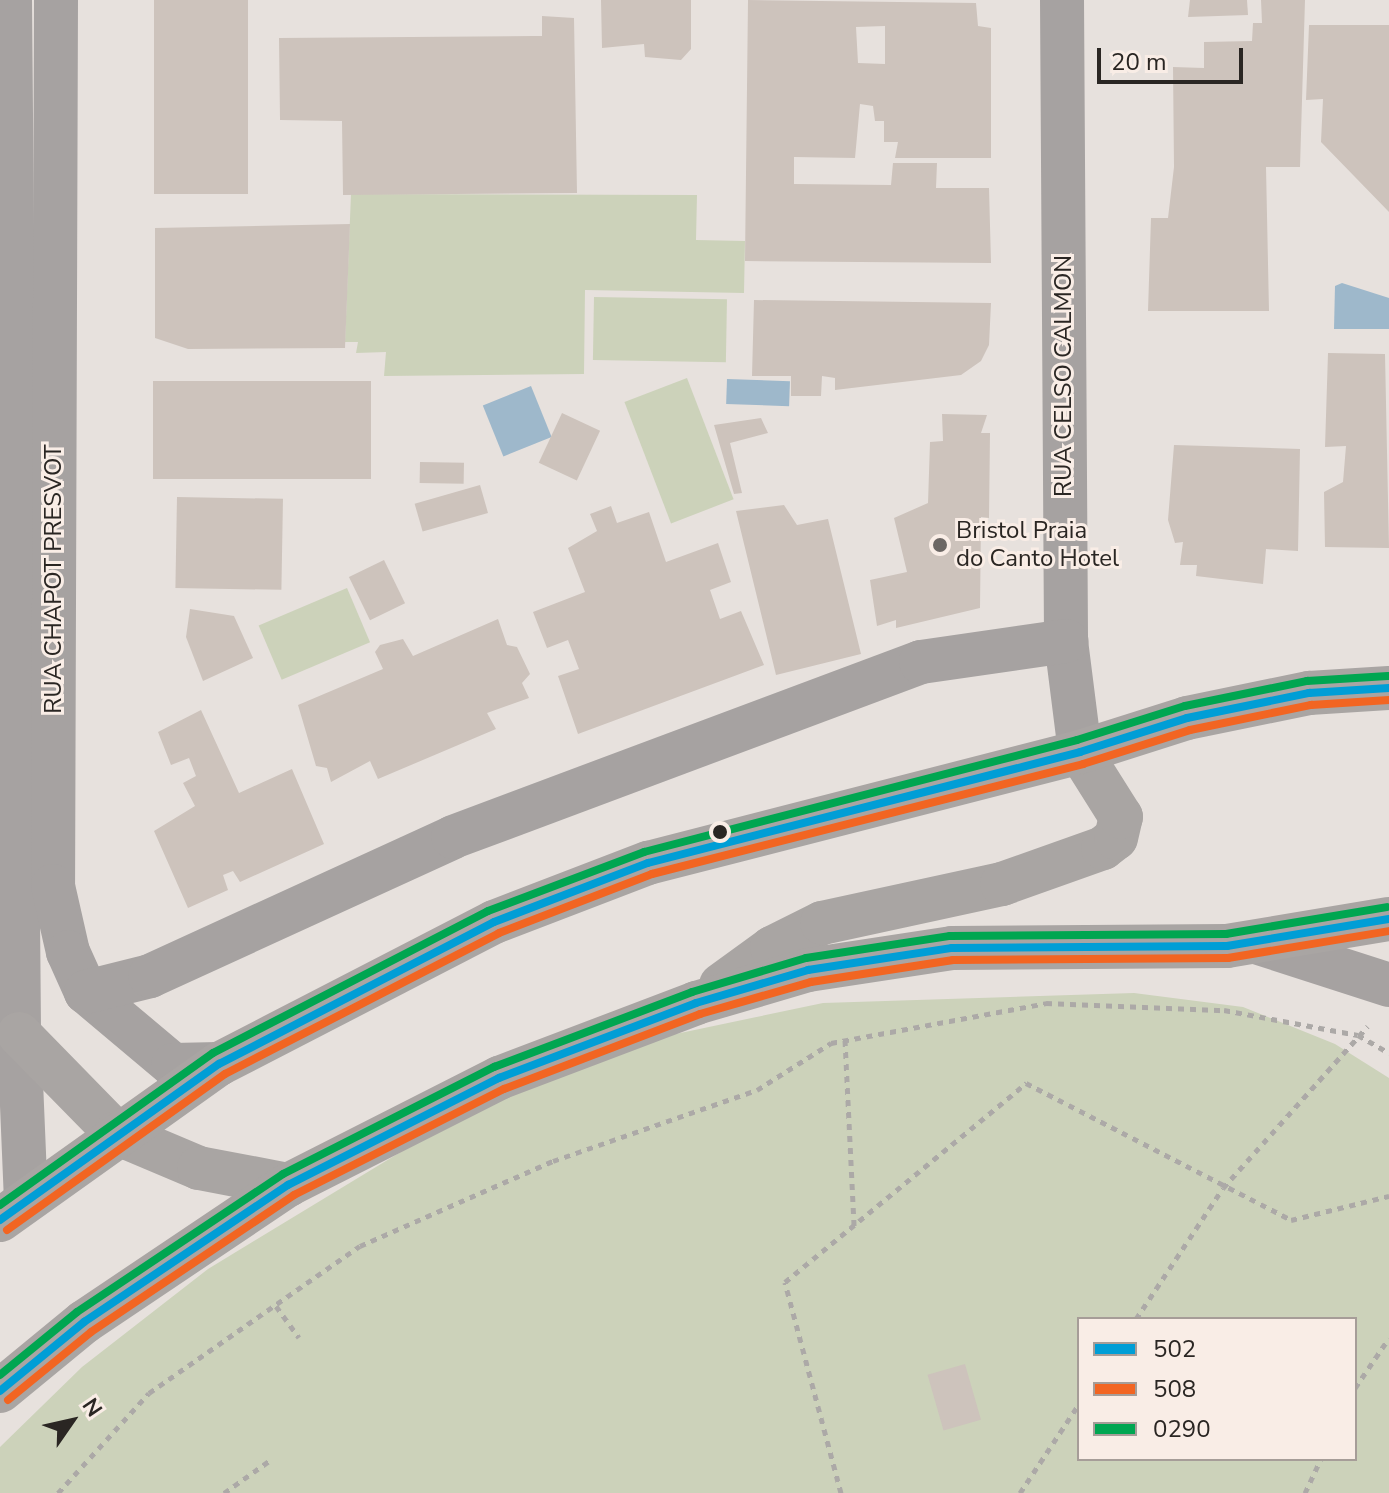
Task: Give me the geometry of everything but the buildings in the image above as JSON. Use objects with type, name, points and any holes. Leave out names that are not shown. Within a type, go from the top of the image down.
[{"type":"main road","points":[[13,1209],[116,1133],[219,1064],[494,922],[648,863],[1080,752],[1202,715],[1309,693],[1389,688]]},
{"type":"main road","points":[[696,1003],[772,948],[822,923],[1002,884],[1103,848],[1116,838],[1121,817],[1080,752]]},
{"type":"main road","points":[[0,1391],[84,1322],[288,1185],[499,1078],[696,1003],[808,970],[952,948],[1256,942],[1389,919]]},
{"type":"main road","points":[[19,1034],[116,1133],[199,1168],[288,1185]]},
{"type":"street","name":"RUA CHAPOT PRESVOT","points":[[10,0],[19,1034],[13,1209]]},
{"type":"street","name":"RUA CHAPOT PRESVOT","points":[[56,0],[53,886],[68,952],[86,992],[173,1065],[219,1064]]},
{"type":"street","name":"RUA CELSO CALMON","points":[[1062,0],[1066,641],[1080,752]]},
{"type":"street","points":[[86,992],[150,976],[453,837],[921,662],[1066,641]]},
{"type":"street","points":[[1256,942],[1389,985]]},
{"type":"street","points":[[0,1094],[19,1034]]},
{"type":"path","points":[[58,1493],[149,1393],[360,1246],[553,1161],[757,1090],[845,1040],[1046,1003],[1224,1010],[1358,1035],[1389,1053]]},
{"type":"path","points":[[1137,1317],[1223,1188],[1358,1035]]},
{"type":"path","points":[[845,1040],[854,1226]]},
{"type":"path","points":[[841,1493],[785,1282],[1026,1083],[1223,1188],[1291,1220],[1389,1196]]},
{"type":"path","points":[[276,1306],[299,1338]]},
{"type":"path","points":[[1357,1385],[1389,1338]]},
{"type":"path","points":[[1020,1493],[1077,1407]]},
{"type":"path","points":[[224,1493],[269,1461]]},
{"type":"path","points":[[1305,1493],[1320,1461]]},
{"type":"green space","points":[[351,194],[697,195],[696,240],[745,241],[744,293],[585,290],[584,374],[384,376],[386,352],[356,353],[358,342],[345,342]]},
{"type":"green space","points":[[594,297],[727,299],[726,362],[593,360]]},
{"type":"green space","points":[[687,378],[734,499],[671,523],[624,402]]},
{"type":"green space","points":[[347,588],[370,642],[282,680],[259,626]]},
{"type":"green space","points":[[1134,993],[1243,1007],[1335,1044],[1389,1078],[1389,1493],[0,1493],[0,1447],[82,1367],[208,1269],[465,1113],[609,1048],[823,1003]]},
{"type":"water","points":[[1342,283],[1389,298],[1389,329],[1334,329],[1335,286]]},
{"type":"water","points":[[727,379],[790,381],[789,406],[726,404]]},
{"type":"water","points":[[531,386],[552,437],[503,456],[483,405]]},
{"type":"transit line","name":"0290","points":[[0,1205],[213,1053],[488,911],[644,852],[1077,740],[1185,706],[1307,681],[1388,676]]},
{"type":"transit line","name":"502","points":[[0,1220],[219,1064],[494,922],[648,863],[1080,752],[1187,718],[1309,693],[1389,688]]},
{"type":"transit line","name":"508","points":[[7,1230],[225,1074],[499,933],[652,874],[1083,764],[1190,730],[1311,705],[1389,700]]},
{"type":"transit line","name":"0290","points":[[0,1375],[77,1312],[283,1174],[494,1067],[692,992],[806,958],[950,936],[1226,934],[1387,907]]},
{"type":"transit line","name":"502","points":[[0,1391],[84,1322],[288,1185],[499,1078],[696,1003],[808,970],[952,948],[1227,946],[1389,919]]},
{"type":"transit line","name":"508","points":[[8,1400],[91,1332],[294,1195],[504,1089],[700,1014],[811,982],[953,960],[1228,958],[1389,931]]},
{"type":"place","name":"Bristol Praia do Canto Hotel","points":[[940,545]]}]
